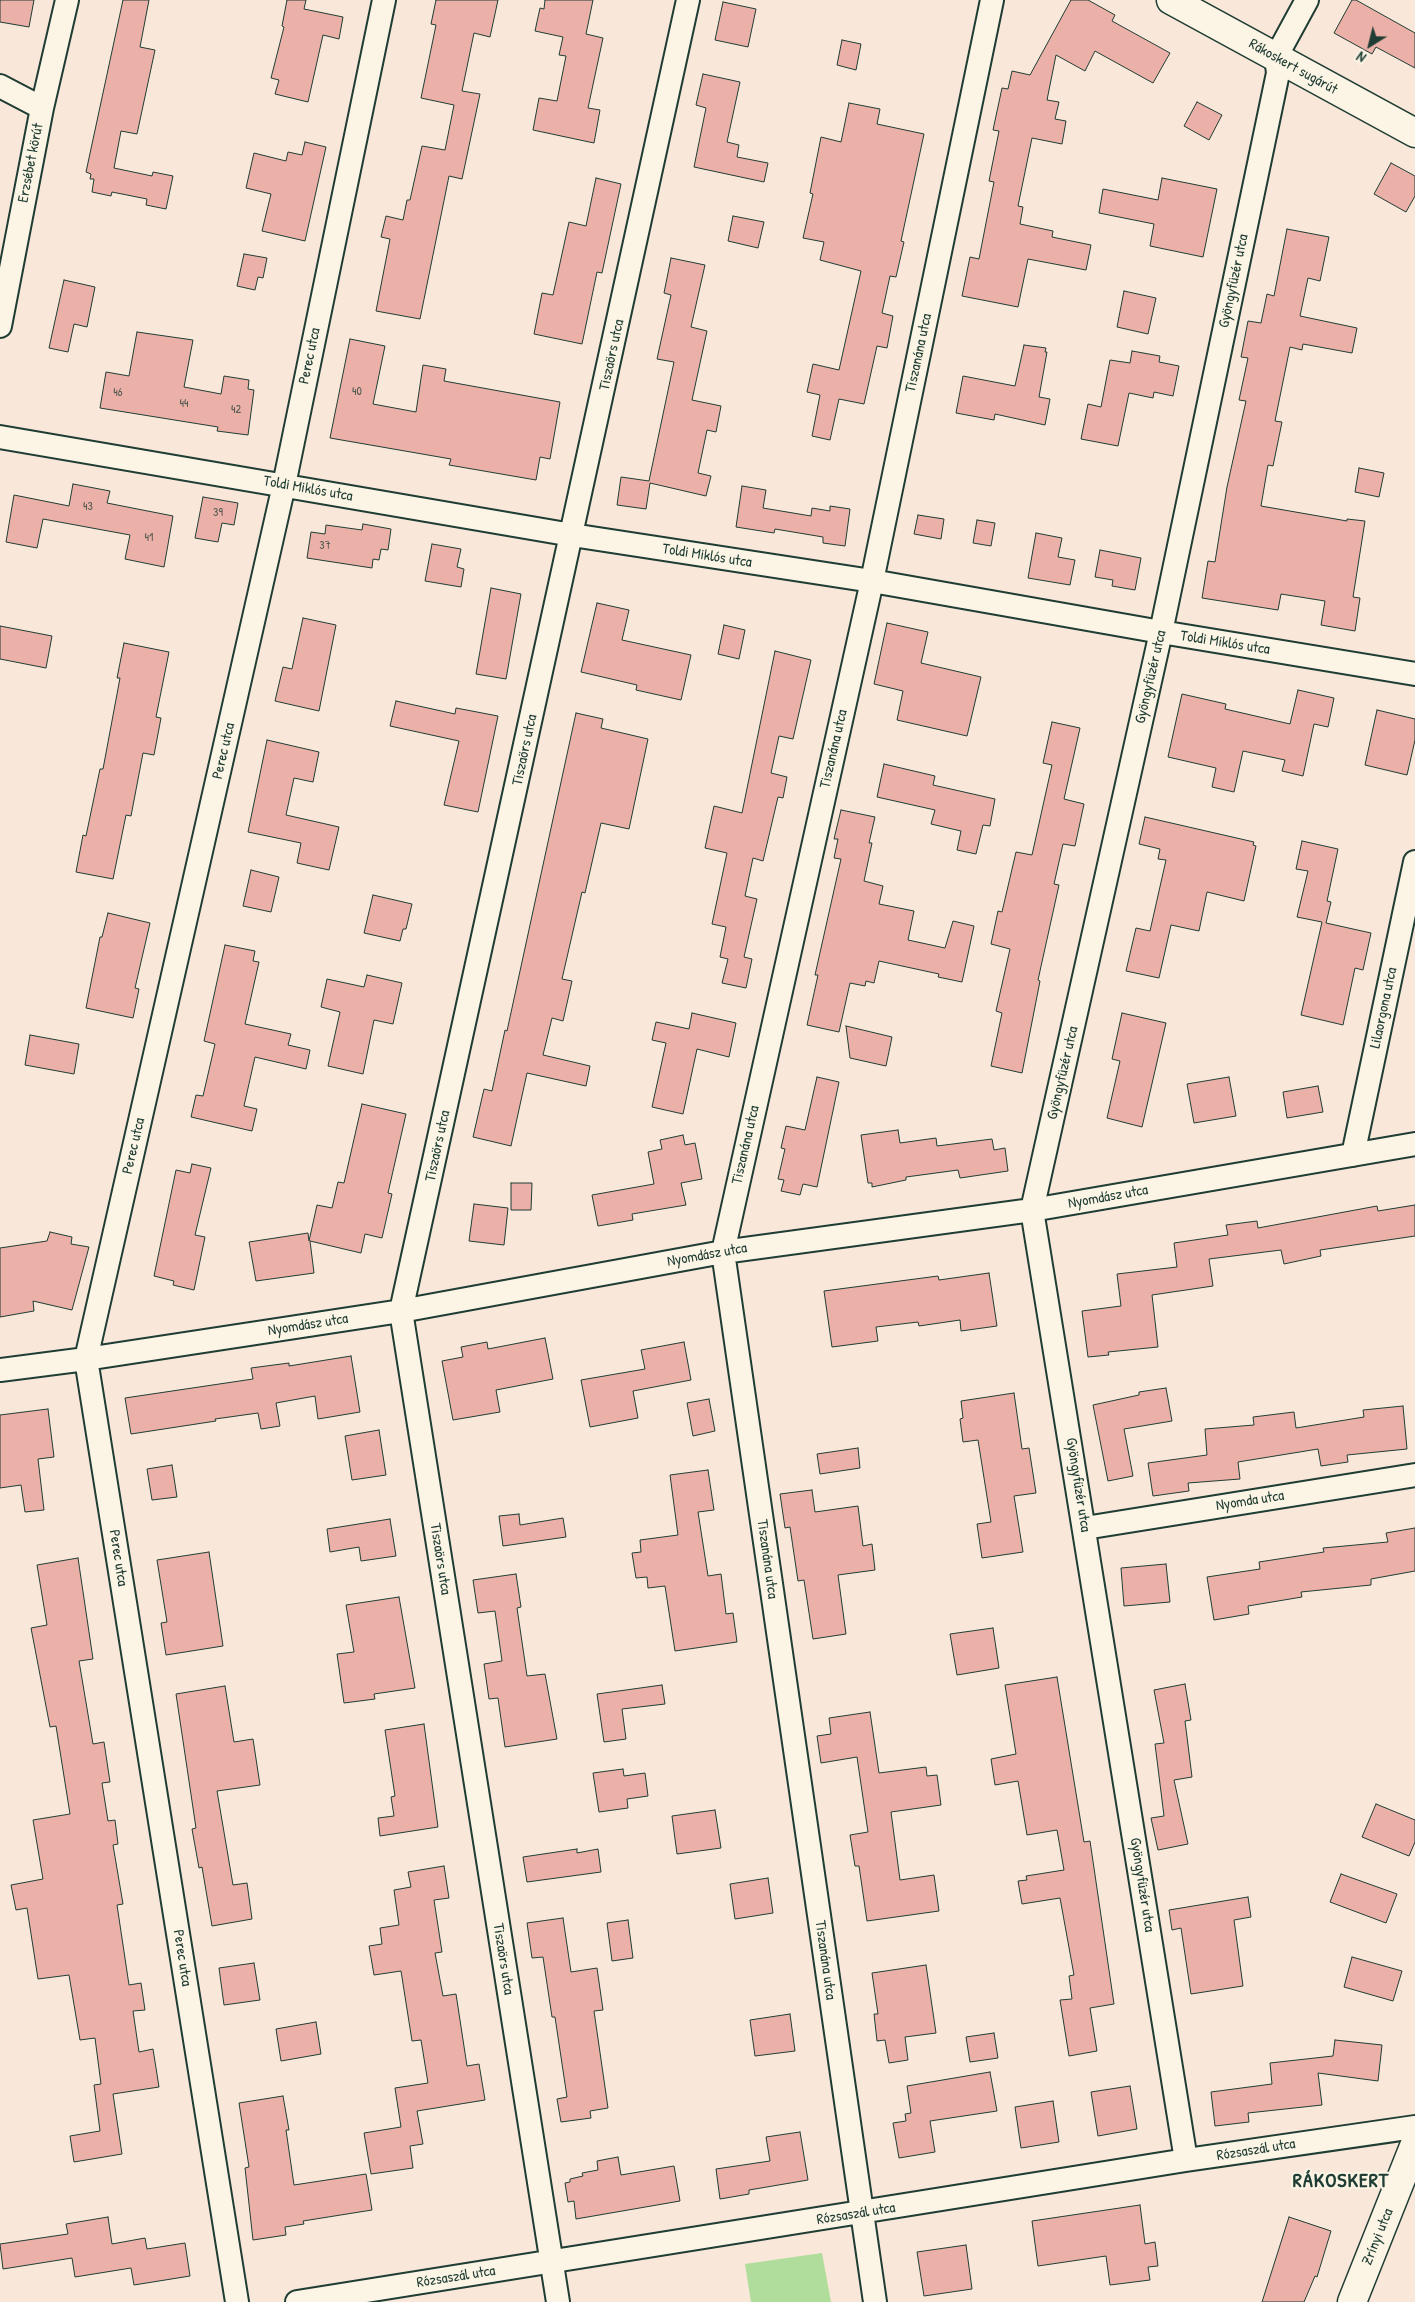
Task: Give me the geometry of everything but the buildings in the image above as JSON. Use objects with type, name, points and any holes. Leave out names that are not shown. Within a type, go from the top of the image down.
[{"type":"street","name":"Erzsébet körút","points":[[0,326],[42,108],[67,0]]},
{"type":"street","name":"Perec utca","points":[[237,2302],[86,1359],[284,485],[384,0]]},
{"type":"street","name":"Tiszaörs utca","points":[[558,2302],[401,1311],[688,0]]},
{"type":"street","name":"Tiszanána utca","points":[[875,2302],[723,1252],[872,581],[992,0]]},
{"type":"street","name":"Rákoskert sugárút","points":[[1172,0],[1415,134]]},
{"type":"street","name":"Gyöngyfüzér utca","points":[[1186,2160],[1032,1210],[1161,632],[1278,73],[1276,58],[1307,0]]},
{"type":"street","points":[[0,86],[42,108]]},
{"type":"street","name":"Toldi Miklós utca","points":[[0,437],[572,535],[872,581],[1415,674]]},
{"type":"street","name":"Lilaorgona utca","points":[[1353,1155],[1415,862]]},
{"type":"street","name":"Nyomdász utca","points":[[0,1370],[86,1359],[401,1311],[723,1252],[1032,1210],[1415,1144]]},
{"type":"street","name":"Nyomda utca","points":[[1084,1528],[1415,1475]]},
{"type":"street","name":"Rózsaszál utca","points":[[297,2302],[552,2263],[1186,2160],[1415,2127]]},
{"type":"street","name":"Zrínyi utca","points":[[1352,2302],[1415,2144]]},
{"type":"green space","points":[[822,2253],[831,2302],[751,2302],[745,2264]]},
{"type":"district","name":"RÁKOSKERT","points":[[1341,2182]]}]
